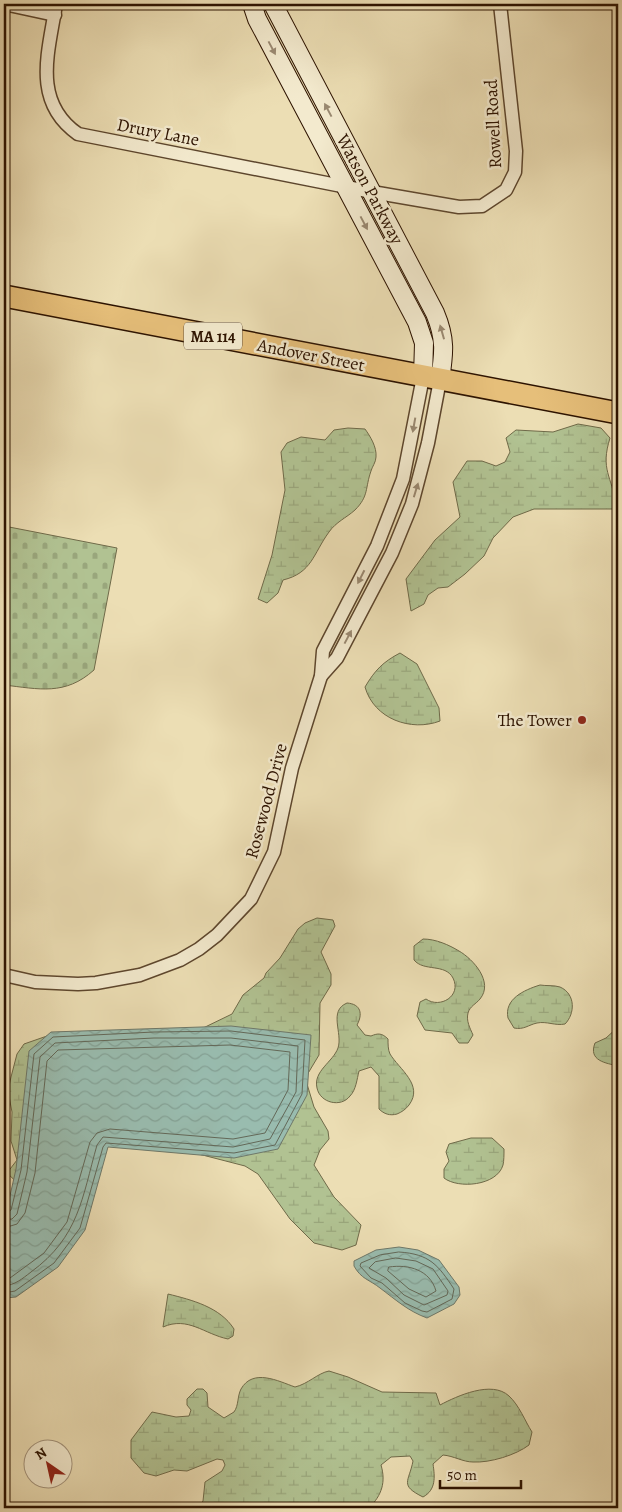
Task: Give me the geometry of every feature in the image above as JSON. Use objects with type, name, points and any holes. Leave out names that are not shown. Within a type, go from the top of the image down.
[{"type":"highway","name":"Andover Street","points":[[4,296],[618,413]]},
{"type":"main road","name":"Watson Parkway","points":[[252,4],[257,19],[421,331],[431,378]]},
{"type":"main road","name":"Watson Parkway","points":[[273,4],[440,325],[444,340],[444,353],[431,378]]},
{"type":"street","points":[[4,4],[56,9]]},
{"type":"street","name":"Rowell Road","points":[[372,192],[459,206],[482,206],[494,199],[512,182],[516,151],[500,4]]},
{"type":"street","name":"Drury Lane","points":[[56,9],[48,67],[48,95],[59,118],[78,134],[372,192]]},
{"type":"street","name":"Rosewood Drive","points":[[4,975],[35,982],[96,983],[140,975],[180,960],[218,935],[251,899],[274,852],[292,768],[321,676],[323,651],[377,546],[397,498],[412,439],[431,378]]},
{"type":"green space","points":[[578,424],[601,428],[610,438],[606,466],[616,505],[612,509],[534,509],[513,517],[493,538],[484,556],[465,574],[448,587],[438,588],[428,595],[424,604],[411,611],[406,579],[435,540],[460,517],[453,482],[467,461],[482,461],[496,466],[505,462],[510,452],[506,438],[516,430],[553,432]]},
{"type":"green space","points":[[348,428],[365,429],[371,438],[376,453],[363,500],[355,510],[332,529],[306,568],[293,577],[283,580],[278,593],[267,603],[258,599],[272,555],[285,490],[281,452],[287,443],[301,437],[325,440],[334,430]]},
{"type":"green space","points":[[4,526],[117,548],[94,670],[73,684],[51,689],[4,685]]},
{"type":"green space","points":[[400,653],[417,664],[439,708],[440,721],[429,724],[406,724],[385,715],[370,698],[365,687],[369,681],[380,667]]},
{"type":"green space","points":[[317,918],[333,920],[335,926],[321,952],[331,974],[331,985],[320,1003],[319,1055],[307,1075],[307,1084],[314,1107],[328,1131],[329,1139],[320,1150],[314,1165],[334,1197],[361,1225],[356,1245],[342,1250],[314,1243],[290,1219],[258,1174],[245,1166],[160,1144],[112,1140],[41,1205],[7,1173],[17,1160],[11,1141],[12,1112],[8,1091],[17,1054],[24,1044],[47,1036],[199,1030],[232,1014],[243,995],[264,978],[266,973],[280,958],[298,929],[305,923]]},
{"type":"green space","points":[[423,939],[442,943],[459,951],[470,959],[483,978],[484,992],[468,1013],[468,1022],[473,1035],[468,1043],[459,1043],[452,1033],[425,1030],[417,1016],[420,1002],[426,999],[432,1002],[443,1001],[448,999],[455,990],[453,978],[449,973],[440,969],[423,966],[414,960],[414,946]]},
{"type":"green space","points":[[540,985],[560,987],[569,994],[572,1010],[568,1020],[565,1024],[541,1023],[523,1028],[514,1028],[508,1018],[509,1006],[512,1001],[516,996]]},
{"type":"green space","points":[[347,1003],[358,1008],[360,1017],[357,1025],[365,1035],[380,1034],[388,1039],[390,1054],[412,1084],[413,1098],[408,1106],[399,1113],[390,1115],[379,1109],[379,1076],[371,1067],[359,1071],[354,1091],[346,1100],[336,1103],[331,1102],[319,1093],[317,1088],[318,1077],[338,1048],[338,1011]]},
{"type":"green space","points":[[618,1027],[618,1066],[599,1060],[594,1054],[593,1049],[595,1043],[606,1038]]},
{"type":"green space","points":[[471,1138],[492,1138],[504,1149],[503,1165],[499,1172],[493,1177],[476,1184],[458,1184],[444,1178],[444,1169],[449,1161],[446,1152],[449,1144]]},
{"type":"green space","points":[[168,1294],[196,1302],[221,1315],[234,1329],[233,1336],[228,1339],[219,1337],[188,1325],[172,1324],[163,1327]]},
{"type":"green space","points":[[329,1371],[382,1392],[436,1393],[440,1405],[474,1391],[493,1389],[502,1391],[516,1404],[532,1432],[529,1445],[510,1455],[480,1462],[469,1462],[443,1455],[433,1464],[434,1478],[432,1487],[423,1497],[408,1486],[408,1478],[413,1461],[410,1456],[391,1457],[381,1465],[382,1488],[369,1508],[318,1508],[300,1504],[274,1508],[198,1508],[203,1501],[205,1482],[222,1471],[225,1465],[223,1460],[217,1459],[187,1471],[174,1470],[156,1476],[144,1473],[131,1458],[131,1440],[152,1412],[176,1417],[189,1416],[191,1410],[187,1405],[187,1399],[197,1389],[203,1389],[207,1393],[208,1407],[224,1418],[234,1412],[241,1389],[252,1379],[274,1379],[295,1387]]},
{"type":"water","points":[[231,1026],[311,1035],[307,1095],[278,1149],[234,1158],[108,1147],[85,1230],[58,1267],[16,1297],[4,1298],[4,1209],[7,1209],[16,1169],[29,1051],[51,1032]]},
{"type":"water","points":[[399,1247],[418,1250],[439,1260],[459,1287],[460,1295],[454,1304],[427,1318],[408,1309],[366,1279],[354,1266],[354,1261],[376,1250]]},
{"type":"place","name":"The Tower","points":[[582,720]]}]
